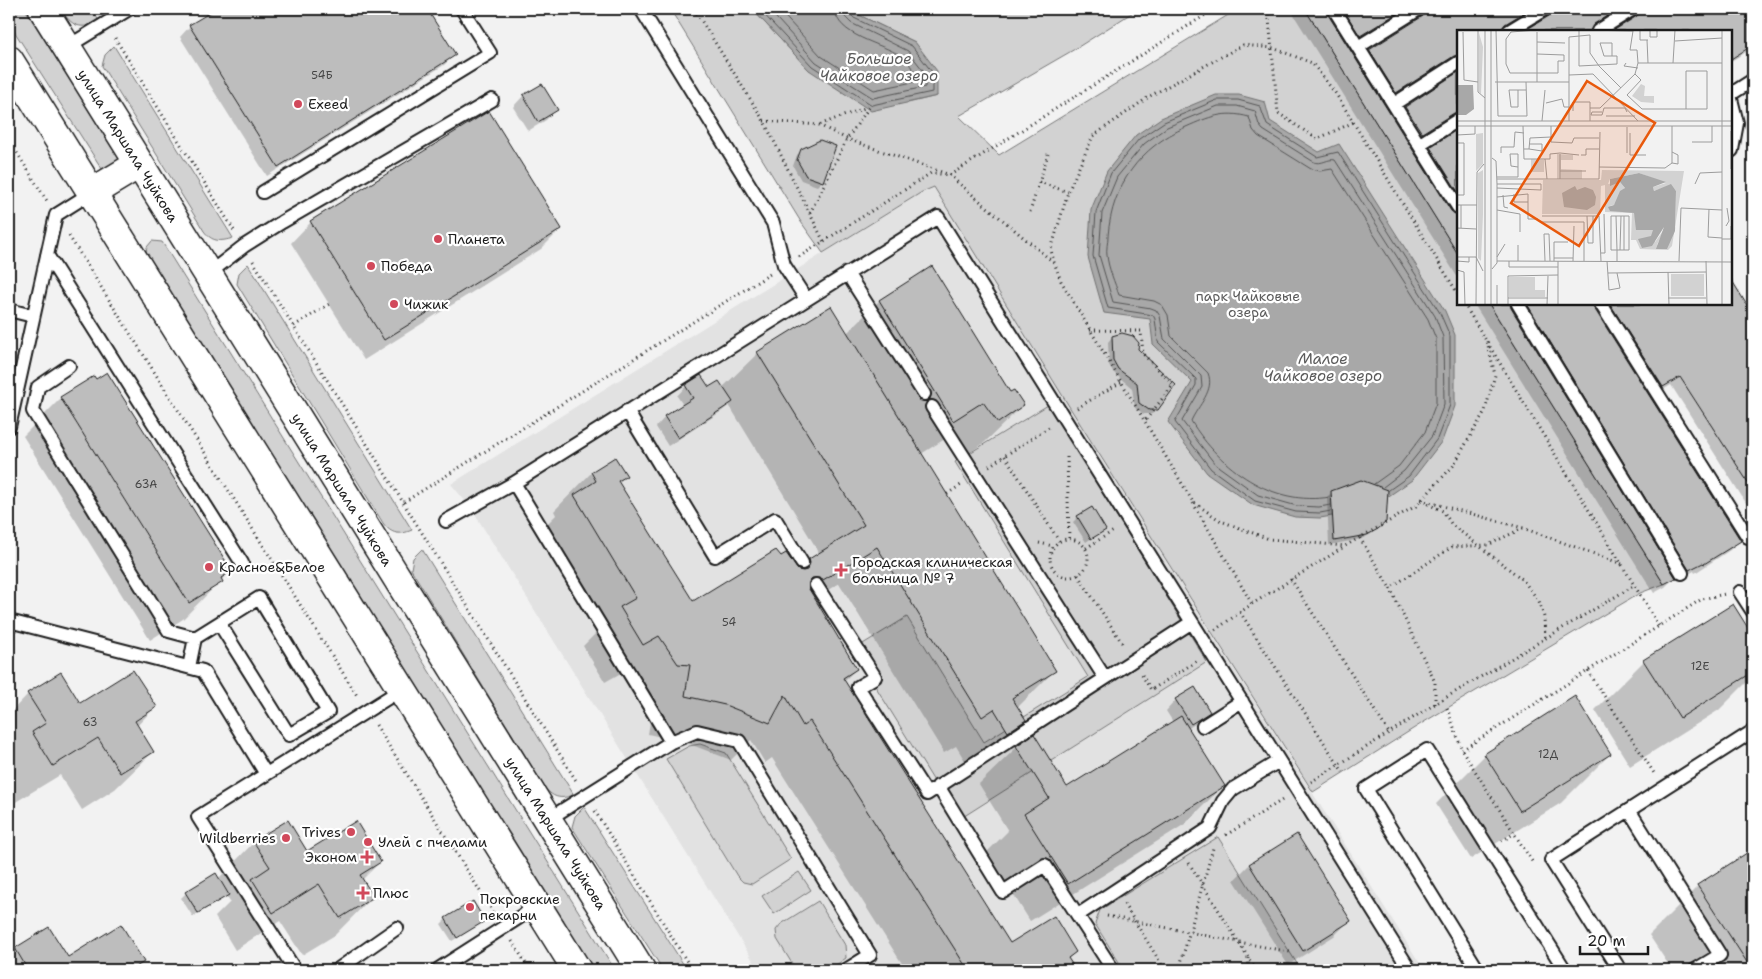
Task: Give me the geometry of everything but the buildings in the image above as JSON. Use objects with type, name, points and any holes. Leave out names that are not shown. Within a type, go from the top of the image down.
[{"type":"main road","name":"улица Маршала Чуйкова","points":[[43,9],[641,970]]},
{"type":"main road","points":[[9,60],[577,970]]},
{"type":"main road","points":[[92,193],[139,164]]},
{"type":"lane","points":[[67,47],[129,9]]},
{"type":"lane","points":[[263,192],[490,53],[462,9]]},
{"type":"lane","points":[[641,9],[773,223],[784,265],[806,299]]},
{"type":"lane","points":[[1334,9],[1457,205]]},
{"type":"lane","points":[[1358,47],[1419,9]]},
{"type":"lane","points":[[1511,30],[1545,9]]},
{"type":"lane","points":[[1600,30],[1633,9]]},
{"type":"lane","points":[[1394,104],[1457,65]]},
{"type":"lane","points":[[1732,93],[1753,80]]},
{"type":"lane","points":[[208,274],[244,246],[492,100]]},
{"type":"lane","points":[[1732,103],[1737,123],[1732,150]]},
{"type":"lane","points":[[1420,144],[1457,121]]},
{"type":"lane","points":[[9,427],[56,215],[92,193]]},
{"type":"lane","points":[[446,521],[514,483],[938,216],[1410,970]]},
{"type":"lane","points":[[47,255],[242,563]]},
{"type":"lane","points":[[847,274],[924,394]]},
{"type":"lane","points":[[1519,305],[1682,573]]},
{"type":"lane","points":[[1602,305],[1748,537]]},
{"type":"lane","points":[[9,310],[33,316]]},
{"type":"lane","points":[[69,366],[38,387],[33,411],[169,631],[195,638]]},
{"type":"lane","points":[[932,407],[1105,678]]},
{"type":"lane","points":[[628,411],[715,556],[775,519],[802,563]]},
{"type":"lane","points":[[514,483],[670,742]]},
{"type":"lane","points":[[816,585],[875,677],[858,687],[927,794],[1192,622]]},
{"type":"lane","points":[[1740,592],[1753,612]]},
{"type":"lane","points":[[189,667],[195,638],[219,623],[259,598],[328,712],[289,735],[219,623]]},
{"type":"lane","points":[[9,621],[203,671],[266,774]]},
{"type":"lane","points":[[295,970],[198,817],[402,689]]},
{"type":"lane","points":[[1203,726],[1242,702]]},
{"type":"lane","points":[[547,820],[670,742],[697,732],[739,742],[870,955],[846,970]]},
{"type":"lane","points":[[1620,970],[1551,860],[1753,732]]},
{"type":"lane","points":[[1478,970],[1366,789],[1427,750],[1565,970]]},
{"type":"lane","points":[[1078,915],[1210,828],[1223,801],[1232,789],[1279,761]]},
{"type":"lane","points":[[938,786],[1003,892],[1046,865],[1113,970]]},
{"type":"lane","points":[[1629,810],[1720,955],[1696,970]]},
{"type":"lane","points":[[437,970],[537,906]]},
{"type":"lane","points":[[337,970],[397,928]]},
{"type":"path","points":[[694,9],[764,121],[824,242]]},
{"type":"path","points":[[404,502],[824,242],[931,173],[950,175],[1215,9]]},
{"type":"path","points":[[1268,9],[1278,113],[1317,139],[1354,122]]},
{"type":"path","points":[[106,23],[692,970]]},
{"type":"path","points":[[1252,604],[1061,281],[1054,262],[1051,250],[1068,192],[1093,136],[1150,96],[1243,45],[1273,48],[1312,64],[1336,94],[1354,122],[1457,292]]},
{"type":"path","points":[[810,214],[847,139],[870,106],[819,125]]},
{"type":"path","points":[[764,121],[819,125],[847,139],[950,175],[956,182],[1054,262]]},
{"type":"path","points":[[9,140],[530,970]]},
{"type":"path","points":[[1030,212],[1048,154]]},
{"type":"path","points":[[1039,182],[1068,192]]},
{"type":"path","points":[[294,326],[331,303]]},
{"type":"path","points":[[1465,305],[1659,626]]},
{"type":"path","points":[[1090,330],[1141,331],[1143,354],[1173,385],[1145,421]]},
{"type":"path","points":[[1078,575],[1151,690],[1211,652],[1211,633],[1240,612],[1345,546],[1416,506],[1453,466],[1485,411],[1495,375],[1487,341]]},
{"type":"path","points":[[947,494],[1072,411],[1121,382]]},
{"type":"path","points":[[1067,450],[1069,539]]},
{"type":"path","points":[[1005,456],[1059,541]]},
{"type":"path","points":[[1421,500],[1523,528],[1623,564]]},
{"type":"path","points":[[1421,500],[1443,511],[1452,525],[1522,579],[1539,601],[1544,617],[1545,638]]},
{"type":"path","points":[[1192,502],[1221,520],[1269,539],[1345,546]]},
{"type":"path","points":[[1390,588],[1452,547],[1488,545],[1523,528]]},
{"type":"path","points":[[1086,548],[1116,529]]},
{"type":"path","points":[[1360,538],[1390,588],[1435,682],[1435,704]]},
{"type":"path","points":[[1069,539],[1079,542],[1086,548],[1088,560],[1086,567],[1078,575],[1069,578],[1062,577],[1056,573],[1051,567],[1049,560],[1053,546],[1059,541],[1069,539]]},
{"type":"path","points":[[1291,579],[1389,733]]},
{"type":"path","points":[[1222,838],[1435,704],[1635,585]]},
{"type":"path","points":[[1462,750],[1702,599],[1740,592]]},
{"type":"path","points":[[1240,612],[1337,766],[1343,772]]},
{"type":"path","points":[[1588,671],[1663,789]]},
{"type":"path","points":[[1447,708],[1462,750],[1537,868],[1551,860]]},
{"type":"path","points":[[1179,970],[1214,843],[1208,847]]},
{"type":"path","points":[[1188,860],[1256,970]]},
{"type":"path","points":[[1122,902],[1165,970]]},
{"type":"path","points":[[1108,911],[1101,915],[1290,952]]},
{"type":"path","points":[[1248,958],[1249,970]]},
{"type":"shaded area","name":"Городская клиническая больница № 7","points":[[934,186],[1072,411],[1424,970],[759,970],[471,508],[451,484]]},
{"type":"green space","points":[[9,9],[25,9],[119,159],[116,166],[106,171],[102,169],[9,23]]},
{"type":"green space","points":[[61,9],[91,9],[100,22],[87,26],[77,25],[69,20]]},
{"type":"green space","name":"парк Чайковые озера","points":[[670,9],[752,9],[809,70],[908,103],[937,96],[915,42],[857,14],[852,9],[1138,9],[1075,49],[959,116],[999,155],[1238,9],[1305,9],[1457,252],[1457,305],[1490,305],[1664,584],[1640,593],[1424,722],[1313,792],[1072,411],[934,187],[922,192],[823,253],[801,222]]},
{"type":"green space","points":[[114,46],[233,238],[217,240],[210,237],[204,231],[102,66],[105,55]]},
{"type":"green space","points":[[152,241],[162,242],[615,970],[593,970],[146,252],[147,247]]},
{"type":"green space","points":[[248,264],[412,530],[396,533],[383,523],[237,284],[239,273]]},
{"type":"green space","points":[[1048,405],[1207,662],[958,820],[853,650],[907,617],[984,742],[1088,677],[955,462]]},
{"type":"green space","points":[[422,549],[574,795],[558,797],[545,788],[411,569],[413,558]]},
{"type":"green space","points":[[700,744],[726,753],[791,859],[752,884],[743,882],[737,876],[666,759],[689,746]]},
{"type":"green space","points":[[584,807],[687,970],[663,970],[572,827],[575,816]]},
{"type":"green space","points":[[1218,837],[1301,970],[1124,970],[1095,924],[1100,910]]},
{"type":"green space","points":[[799,872],[811,890],[774,914],[762,896]]},
{"type":"green space","points":[[818,901],[845,945],[846,958],[829,970],[796,970],[777,939],[776,930],[781,924]]},
{"type":"water","name":"Большое Чайковое озеро","points":[[752,9],[852,9],[857,14],[915,42],[937,71],[937,96],[871,111],[809,70]]},
{"type":"water","name":"Малое Чайковое озеро","points":[[1216,95],[1239,95],[1265,102],[1270,121],[1319,152],[1339,144],[1445,311],[1455,335],[1455,406],[1442,441],[1412,480],[1380,502],[1356,512],[1320,518],[1295,517],[1253,505],[1207,473],[1168,422],[1192,382],[1153,344],[1150,319],[1104,313],[1088,257],[1091,210],[1107,171],[1136,135],[1161,118]]},
{"type":"place","name":"Exeed","points":[[298,104]]},
{"type":"place","name":"Планета","points":[[438,239]]},
{"type":"place","name":"Победа","points":[[371,266]]},
{"type":"place","name":"Чижик","points":[[394,304]]},
{"type":"place","name":"Красное&Белое","points":[[209,567]]},
{"type":"place","name":"Городская клиническая больница № 7","points":[[841,570]]},
{"type":"place","name":"Trives","points":[[351,832]]},
{"type":"place","name":"Wildberries","points":[[286,838]]},
{"type":"place","name":"Улей с пчелами","points":[[368,842]]},
{"type":"place","name":"Эконом","points":[[367,857]]},
{"type":"place","name":"Плюс","points":[[363,893]]},
{"type":"place","name":"Покровские пекарни","points":[[470,907]]}]
